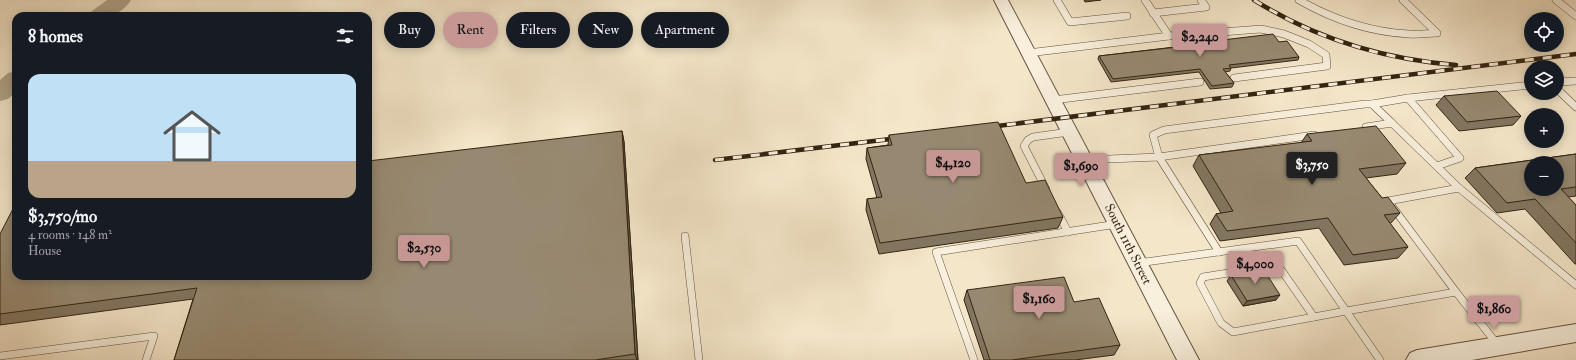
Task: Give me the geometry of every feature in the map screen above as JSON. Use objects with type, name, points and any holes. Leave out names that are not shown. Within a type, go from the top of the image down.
[{"type":"street","name":"South 11th Street","points":[[1001,0],[1188,360]]},
{"type":"street","points":[[1417,360],[1576,333]]},
{"type":"lane","points":[[1057,0],[1070,22],[1127,16]]},
{"type":"lane","points":[[1145,0],[1169,36]]},
{"type":"lane","points":[[1154,13],[1206,7],[1201,0]]},
{"type":"lane","points":[[1299,0],[1334,16],[1377,29],[1407,34],[1437,33],[1403,0]]},
{"type":"lane","points":[[1556,0],[1576,16]]},
{"type":"lane","points":[[1028,53],[1169,36],[1186,36],[1261,29],[1284,34],[1302,41],[1326,55],[1327,66],[1234,78]]},
{"type":"lane","points":[[1564,81],[1576,80]]},
{"type":"lane","points":[[1053,100],[1200,82]]},
{"type":"lane","points":[[1219,252],[1159,157],[1153,135],[1164,130],[1372,104],[1408,98],[1524,86]]},
{"type":"lane","points":[[1564,96],[1576,107]]},
{"type":"lane","points":[[1408,98],[1460,158],[1437,166]]},
{"type":"lane","points":[[1372,104],[1459,188],[1576,285]]},
{"type":"lane","points":[[1362,128],[1392,123]]},
{"type":"lane","points":[[1068,232],[1024,146],[1028,140],[1033,137],[1069,132]]},
{"type":"lane","points":[[1084,160],[1159,157],[1323,134]]},
{"type":"lane","points":[[1459,188],[1388,201],[1456,292],[1499,346]]},
{"type":"lane","points":[[974,360],[936,252],[1118,224]]},
{"type":"lane","points":[[685,236],[699,360]]},
{"type":"lane","points":[[1138,263],[1298,241],[1380,360]]},
{"type":"lane","points":[[1314,317],[1282,271],[1273,266],[1203,277],[1200,283],[1221,324],[1233,332],[1314,317],[1346,310],[1456,292]]},
{"type":"lane","points":[[0,356],[154,336],[146,360]]},
{"type":"building","points":[[1273,34],[1279,42],[1287,41],[1299,57],[1229,65],[1231,68],[1223,69],[1234,83],[1212,86],[1200,69],[1113,79],[1099,56],[1186,46],[1183,41],[1211,38],[1214,41]]},
{"type":"building","points":[[1497,91],[1521,116],[1467,122],[1444,96]]},
{"type":"building","points":[[998,122],[1026,183],[1045,180],[1063,217],[880,243],[867,199],[882,197],[867,148],[892,145],[889,135]]},
{"type":"building","points":[[1376,126],[1406,163],[1359,169],[1382,198],[1388,197],[1400,213],[1384,215],[1408,247],[1353,255],[1328,218],[1227,231],[1216,214],[1233,211],[1199,155],[1312,141],[1307,134]]},
{"type":"building","points":[[622,131],[635,354],[595,360],[174,360],[197,288],[0,314],[0,234],[12,211],[12,280],[372,280],[372,161]]},
{"type":"building","points":[[1576,154],[1576,187],[1564,189],[1564,156],[1562,156]]},
{"type":"building","points":[[1524,161],[1524,196],[1564,196],[1564,192],[1576,205],[1576,243],[1535,199],[1507,203],[1475,168]]},
{"type":"building","points":[[1264,270],[1280,295],[1247,301],[1231,275]]},
{"type":"building","points":[[1064,277],[1074,302],[1099,298],[1120,345],[1012,360],[990,360],[967,290]]},
{"type":"waterway","points":[[104,12],[121,0]]},
{"type":"waterway","points":[[0,93],[12,82]]},
{"type":"railway","points":[[1254,0],[1301,26],[1351,45],[1402,58],[1456,65]]},
{"type":"railway","points":[[989,127],[1576,54]]},
{"type":"railway","points":[[715,160],[899,138]]}]
